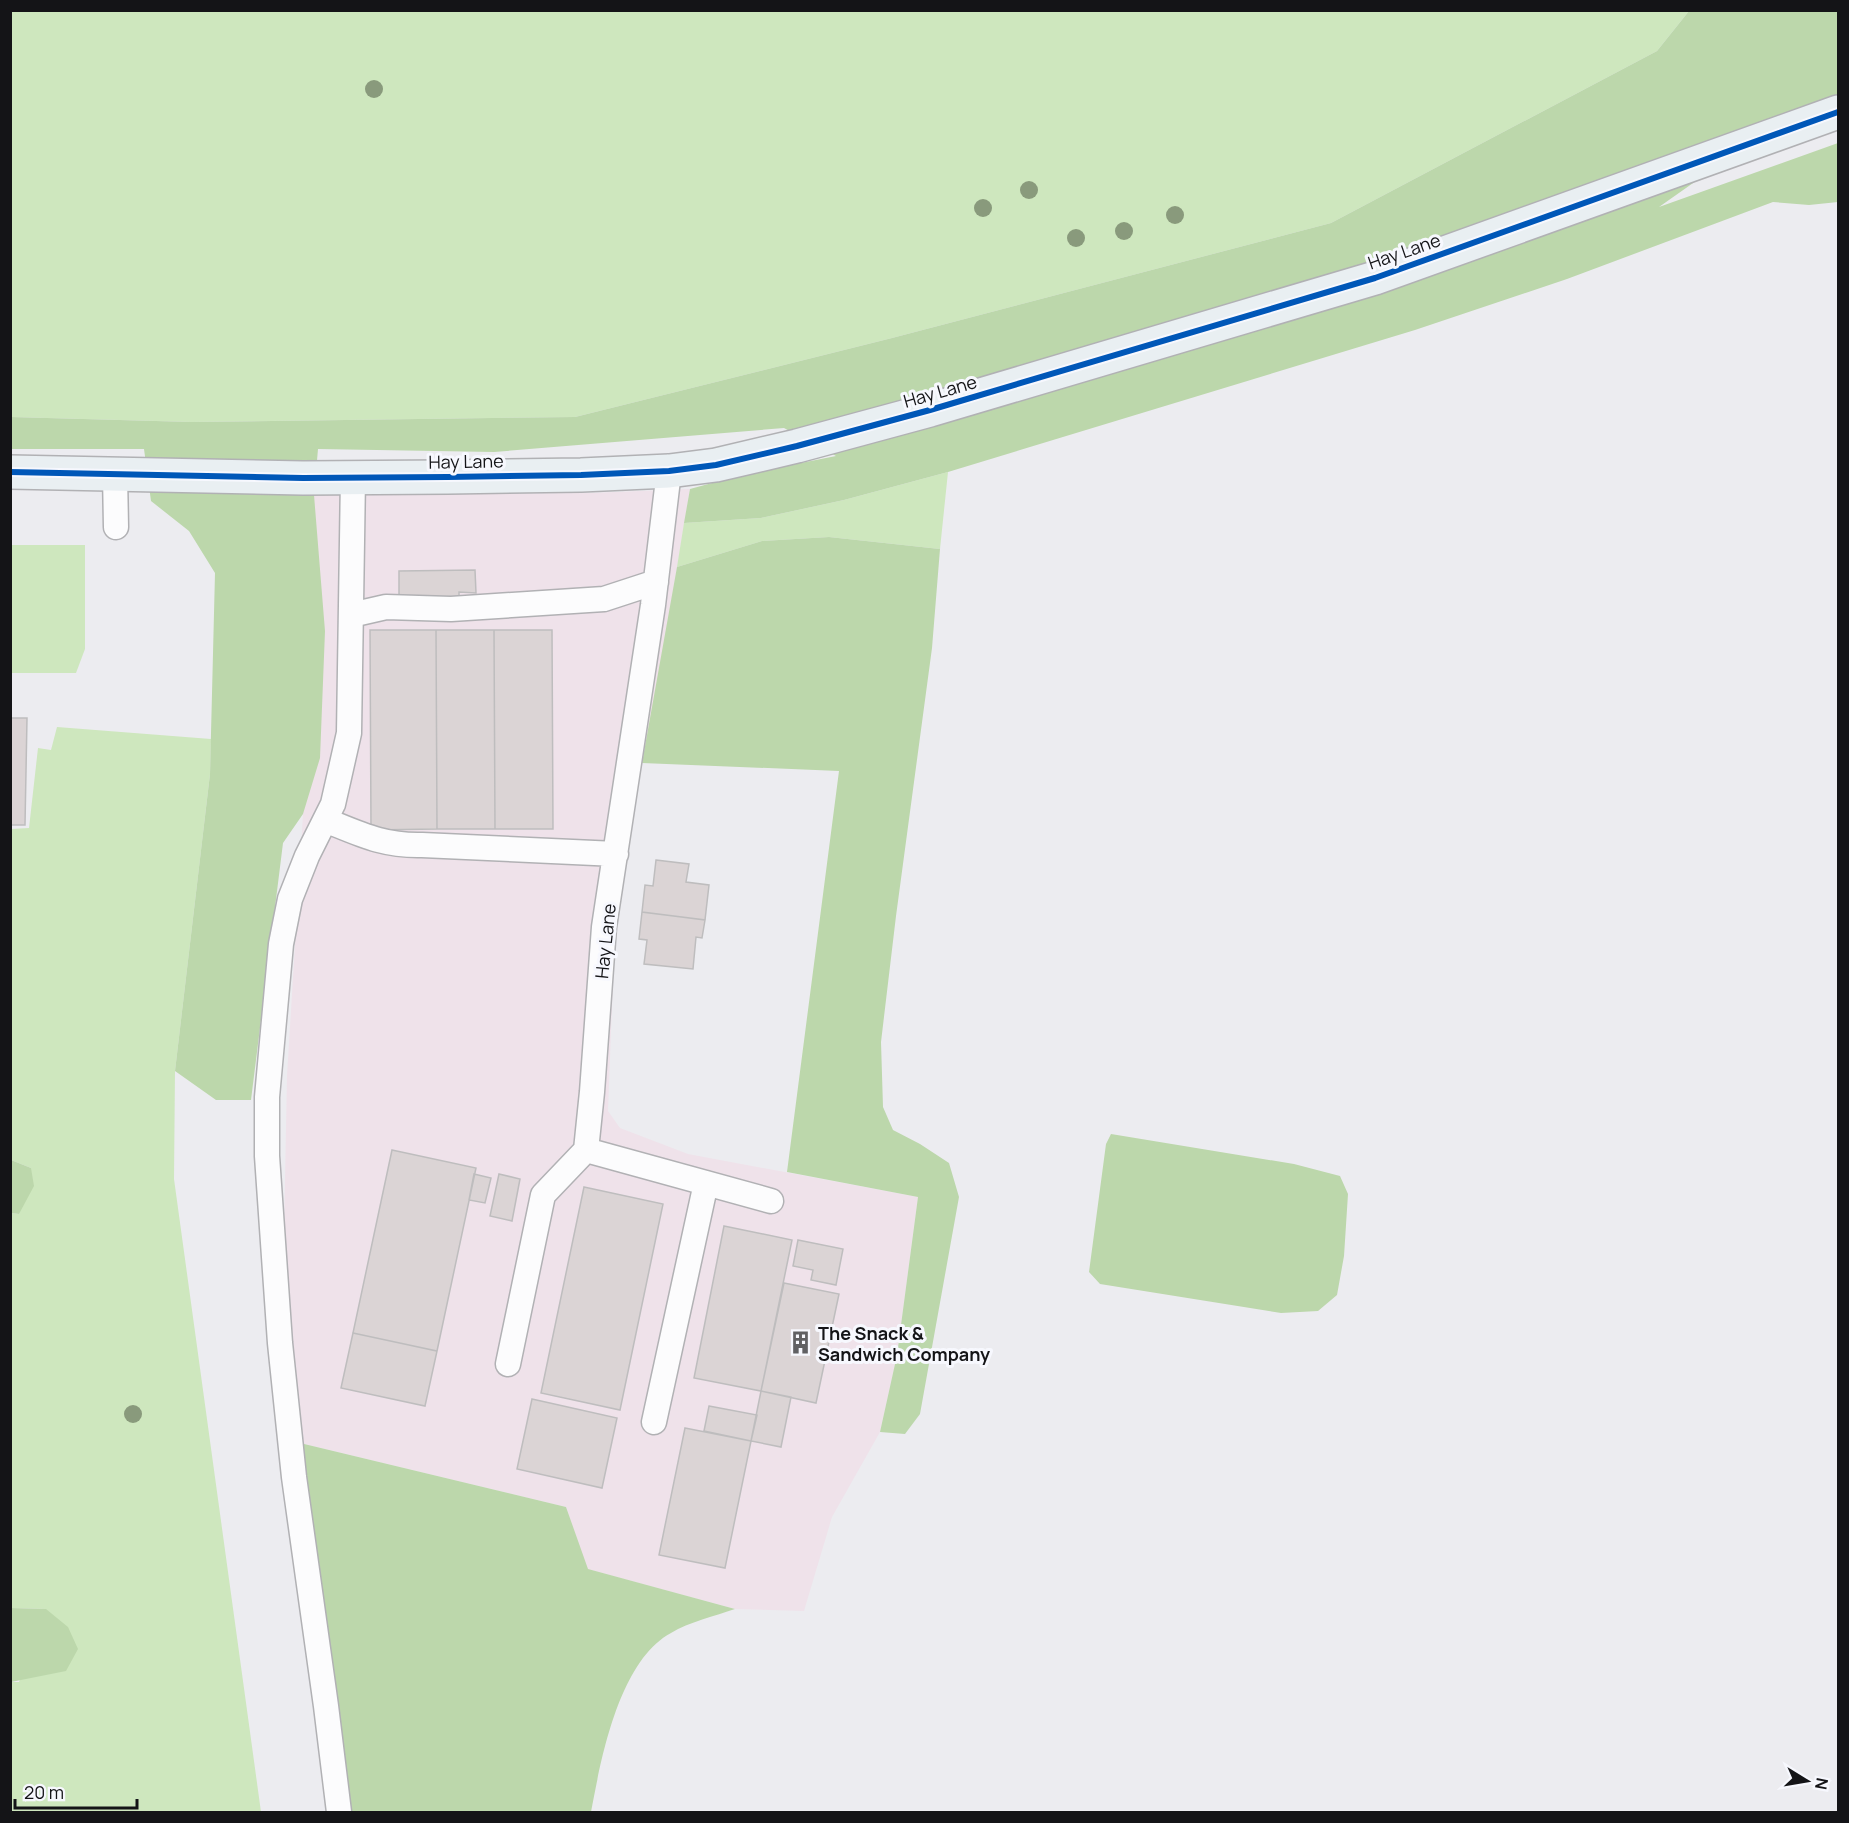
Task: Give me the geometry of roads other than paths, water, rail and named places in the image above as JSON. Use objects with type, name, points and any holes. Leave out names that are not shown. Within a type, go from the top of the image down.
[{"type":"street","name":"Hay Lane","points":[[10,472],[303,478],[581,475],[669,471],[716,465],[774,452],[930,410],[1375,278],[1839,112]]},
{"type":"lane","name":"Hay Lane","points":[[586,1150],[604,927],[656,582],[669,471]]},
{"type":"lane","points":[[115,474],[116,526]]},
{"type":"lane","points":[[339,1812],[293,1466],[280,1343],[267,1156],[267,1097],[281,944],[290,899],[307,856],[333,804],[349,733],[353,477]]},
{"type":"lane","points":[[351,615],[386,607],[451,609],[604,599],[656,582]]},
{"type":"lane","points":[[325,820],[371,839],[399,845],[616,854]]},
{"type":"lane","points":[[508,1364],[543,1195],[586,1150],[771,1201]]},
{"type":"lane","points":[[654,1422],[706,1183]]},
{"type":"place","name":"The Snack & Sandwich Company","points":[[800,1343]]}]
